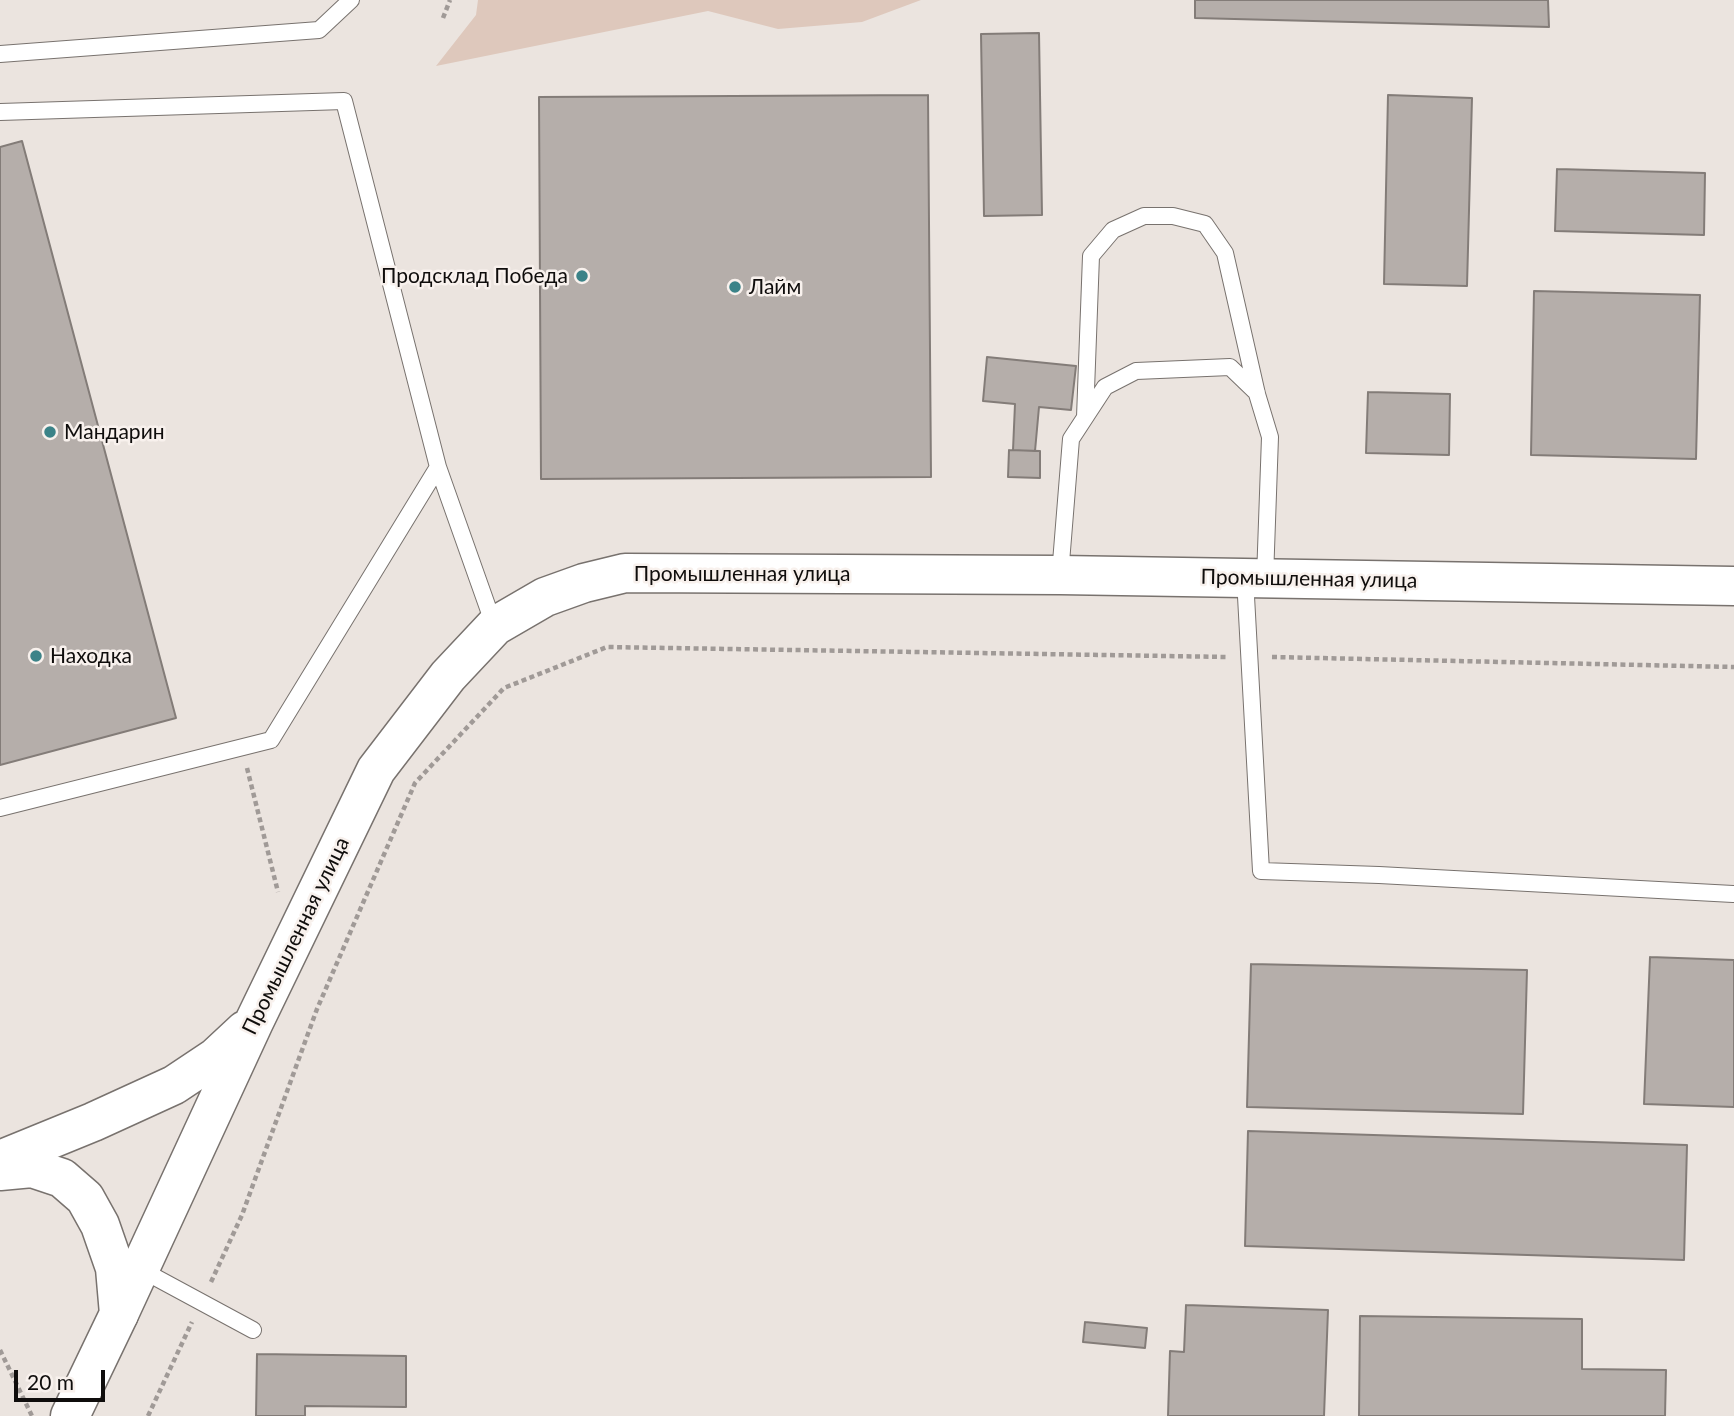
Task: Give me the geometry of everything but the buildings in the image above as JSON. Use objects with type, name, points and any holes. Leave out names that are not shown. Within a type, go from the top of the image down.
[{"type":"main road","name":"Промышленная улица","points":[[70,1416],[254,1022],[376,770],[448,676],[495,626],[545,597],[584,583],[625,573],[1060,575],[1734,586]]},
{"type":"main road","points":[[0,1160],[174,1085],[216,1057],[254,1022]]},
{"type":"main road","points":[[0,1171],[32,1168],[62,1178],[85,1198],[100,1225],[115,1268],[119,1314]]},
{"type":"lane","points":[[0,54],[319,30],[351,0]]},
{"type":"lane","points":[[0,112],[344,101],[438,467],[495,626]]},
{"type":"lane","points":[[1086,417],[1091,256],[1113,230],[1144,216],[1173,216],[1205,224],[1225,253],[1257,394],[1270,437],[1248,657],[1261,871],[1733,894]]},
{"type":"lane","points":[[1060,575],[1071,439],[1105,387],[1136,371],[1230,367],[1257,394]]},
{"type":"lane","points":[[0,808],[271,740],[438,467]]},
{"type":"lane","points":[[140,1269],[253,1330]]},
{"type":"path","points":[[443,18],[450,0]]},
{"type":"path","points":[[148,1416],[242,1215],[317,1009],[415,783],[504,688],[607,647],[1734,667]]},
{"type":"path","points":[[245,760],[280,900],[350,932]]},
{"type":"path","points":[[0,1350],[32,1416]]},
{"type":"shaded area","points":[[478,0],[921,0],[862,22],[778,29],[708,11],[436,66],[476,15]]},
{"type":"place","name":"Продсклад Победа","points":[[582,276]]},
{"type":"place","name":"Лайм","points":[[735,287]]},
{"type":"place","name":"Мандарин","points":[[50,432]]},
{"type":"place","name":"Находка","points":[[36,656]]}]
